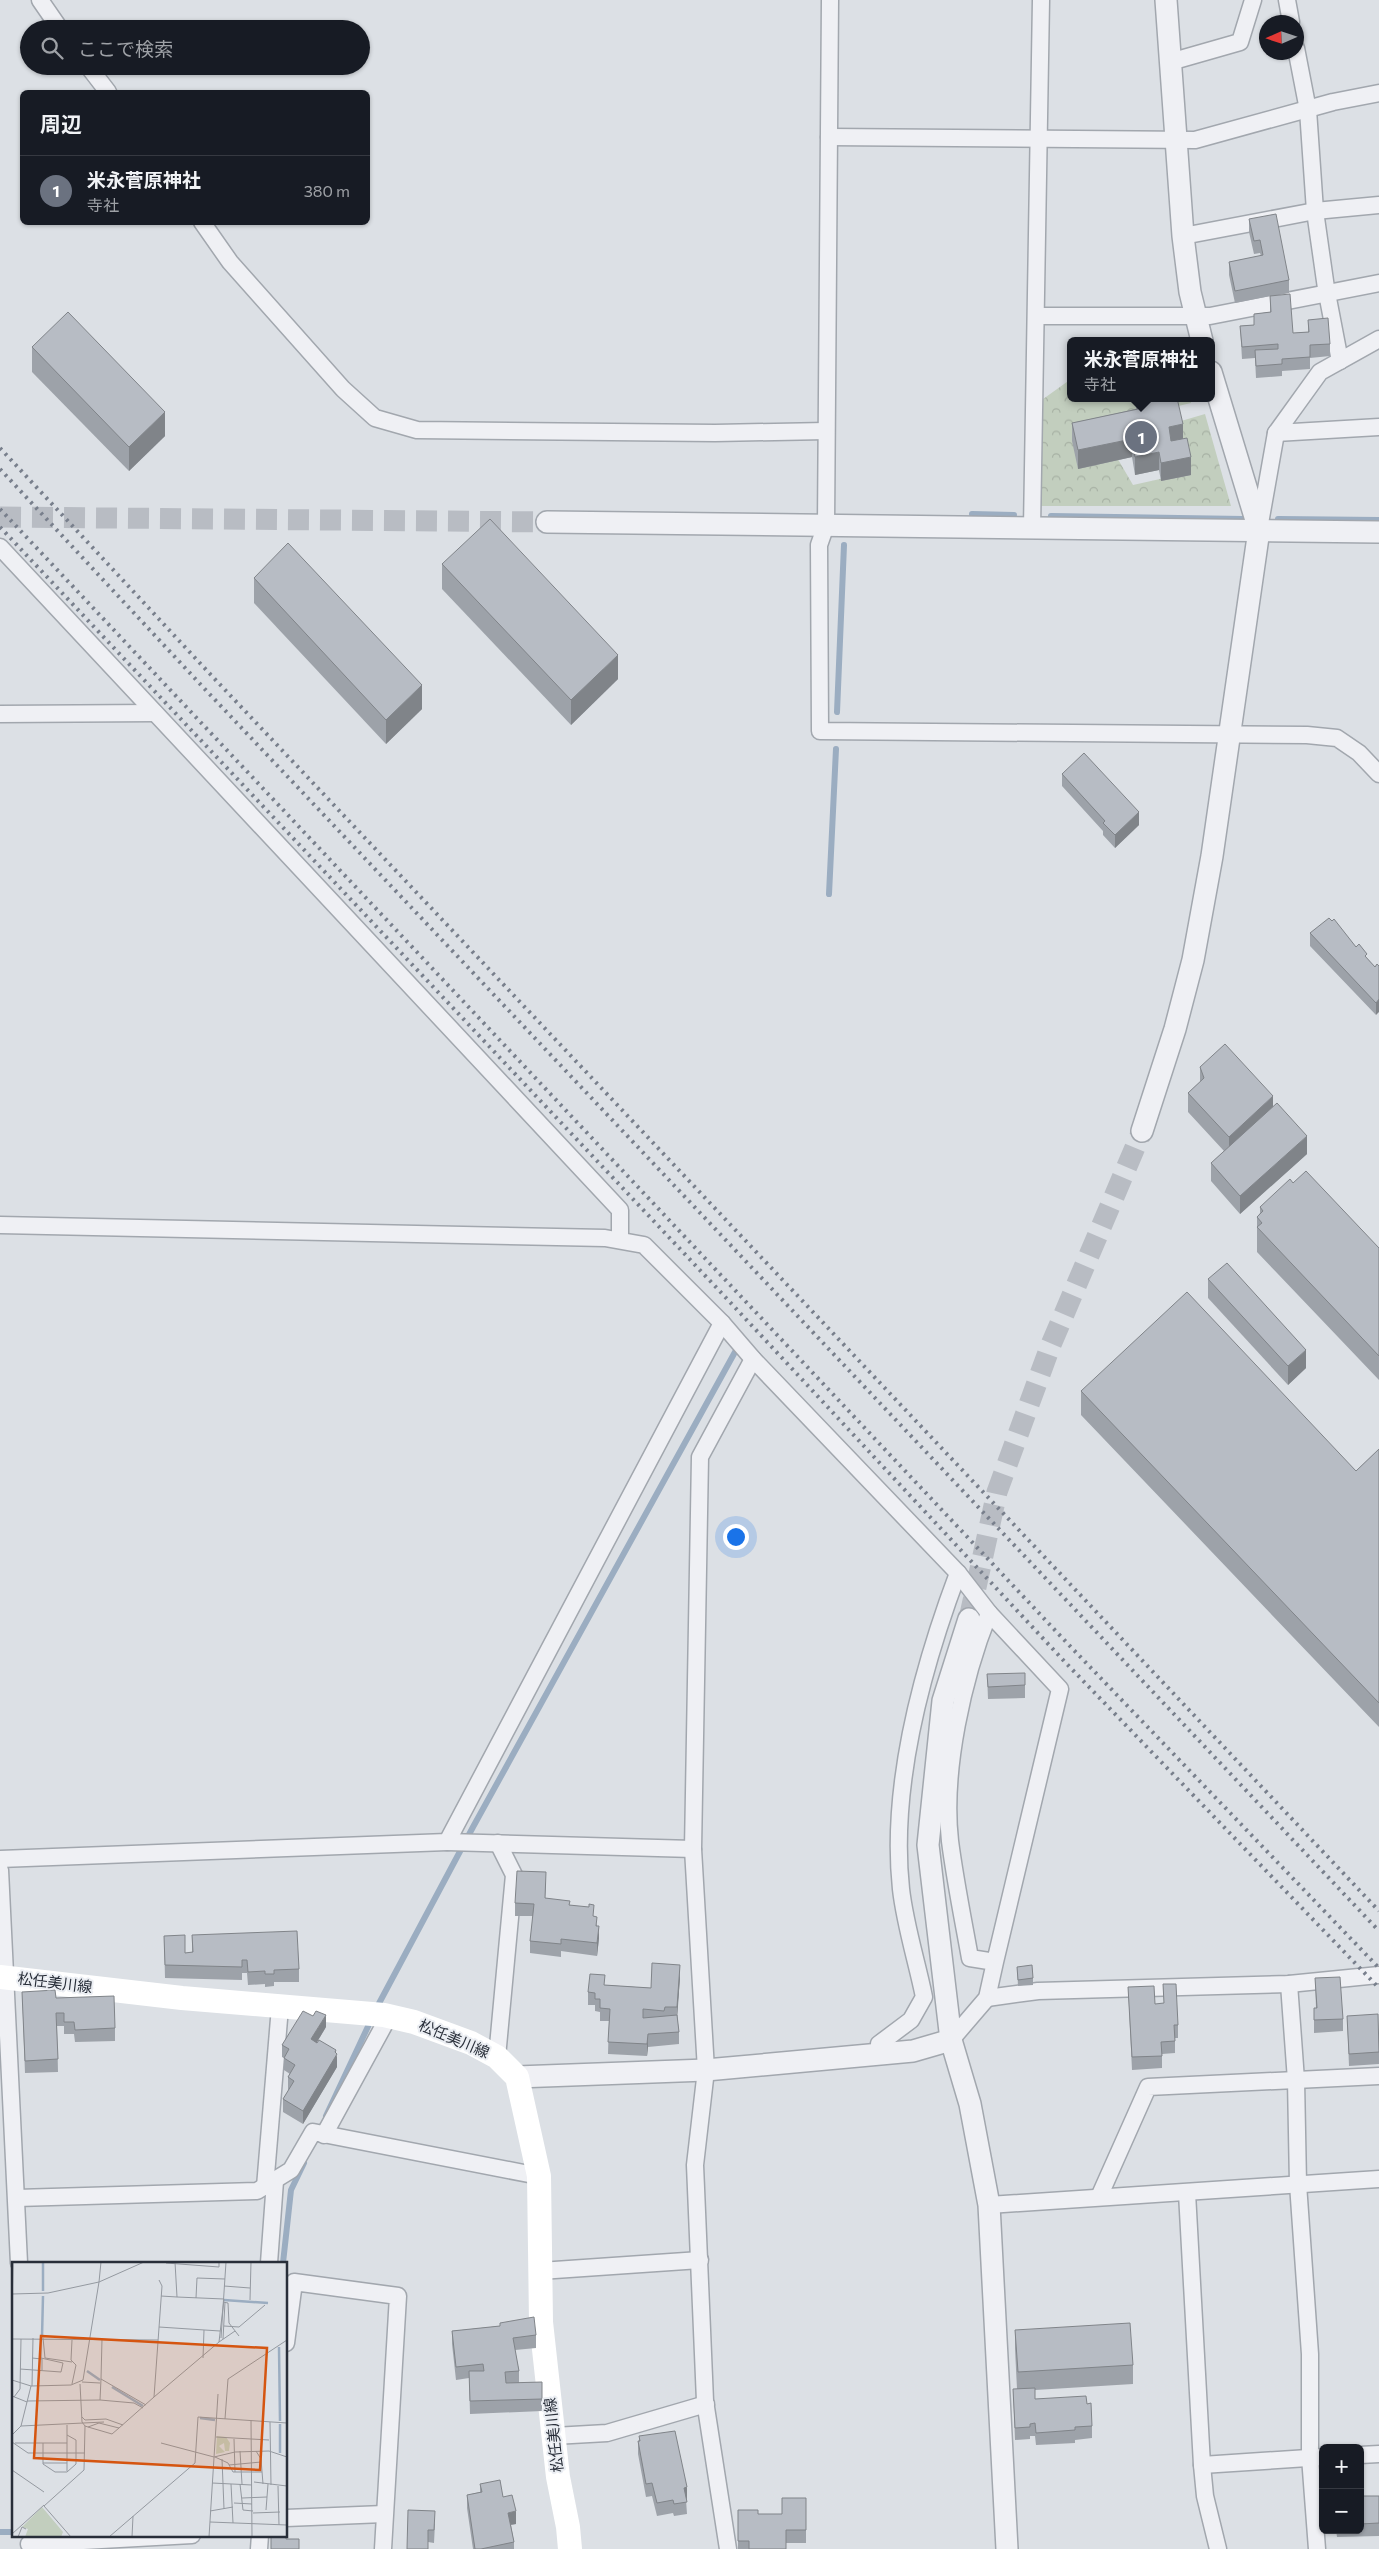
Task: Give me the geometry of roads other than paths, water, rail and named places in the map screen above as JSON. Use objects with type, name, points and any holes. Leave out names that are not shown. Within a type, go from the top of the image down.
[{"type":"main road","name":"松任美川線","points":[[2,1977],[280,2007],[359,2012],[386,2016],[414,2022],[471,2043],[497,2057],[517,2077],[539,2176],[542,2322],[558,2477],[570,2549]]},
{"type":"street","points":[[40,0],[54,20]]},
{"type":"street","points":[[830,0],[826,525],[819,545],[820,731],[1307,735],[1337,738],[1359,753],[1379,774]]},
{"type":"street","points":[[1032,528],[1038,316],[1038,138],[1042,0]]},
{"type":"street","points":[[1166,0],[1175,141],[1184,236],[1195,317],[1201,337]]},
{"type":"street","points":[[1170,62],[1240,42],[1254,0]]},
{"type":"street","points":[[1287,0],[1290,15]]},
{"type":"street","points":[[1298,60],[1308,110],[1315,211],[1327,294],[1340,361]]},
{"type":"street","points":[[95,75],[106,90]]},
{"type":"street","points":[[829,137],[1195,140],[1333,102],[1379,93]]},
{"type":"street","points":[[1184,236],[1315,211],[1379,205]]},
{"type":"street","points":[[204,225],[243,277],[343,389],[374,418],[417,430],[715,433],[826,431]]},
{"type":"street","points":[[1038,316],[1181,315],[1195,317],[1379,283]]},
{"type":"street","points":[[1142,1131],[1176,1029],[1193,960],[1212,856],[1259,530],[1276,433],[1320,372],[1379,340]]},
{"type":"street","points":[[1215,385],[1259,530]]},
{"type":"street","points":[[1276,433],[1379,427]]},
{"type":"street","points":[[547,522],[1379,532]]},
{"type":"street","points":[[0,547],[620,1210],[620,1239]]},
{"type":"street","points":[[0,714],[155,712]]},
{"type":"street","points":[[0,1225],[620,1239],[644,1245],[722,1323],[753,1359],[958,1573],[989,1613],[1060,1689],[987,1998],[951,2040],[913,2050],[706,2070],[517,2077]]},
{"type":"street","points":[[447,1842],[722,1323]]},
{"type":"street","points":[[728,2549],[706,2404],[695,2165],[706,2070],[693,1849],[700,1457],[753,1359]]},
{"type":"street","points":[[880,2054],[879,2044],[912,2020],[924,1997],[901,1890],[900,1831],[903,1772],[928,1662],[958,1573]]},
{"type":"street","points":[[989,1613],[967,1677],[950,1775],[950,1840],[970,1958],[996,1962]]},
{"type":"street","points":[[968,1619],[943,1701],[928,1845],[951,2040],[970,2104],[989,2205],[1007,2549]]},
{"type":"street","points":[[0,1859],[447,1842],[693,1849]]},
{"type":"street","points":[[497,2057],[514,1875],[498,1843]]},
{"type":"street","points":[[0,1870],[2,1977],[17,2198],[19,2262]]},
{"type":"street","points":[[987,1998],[1038,1991],[1289,1984],[1379,1974]]},
{"type":"street","points":[[1289,1984],[1296,2080],[1298,2184],[1316,2457],[1317,2549]]},
{"type":"street","points":[[269,2262],[270,2184],[280,2007]]},
{"type":"street","points":[[324,2135],[386,2016]]},
{"type":"street","points":[[1099,2197],[1148,2087],[1379,2076]]},
{"type":"street","points":[[17,2198],[257,2191],[291,2170],[313,2132],[539,2176]]},
{"type":"street","points":[[989,2205],[1379,2179]]},
{"type":"street","points":[[1187,2193],[1202,2465],[1205,2496],[1218,2549]]},
{"type":"street","points":[[540,2271],[700,2260]]},
{"type":"street","points":[[288,2312],[290,2282],[398,2296],[383,2549]]},
{"type":"street","points":[[554,2436],[608,2433],[706,2404]]},
{"type":"street","points":[[1364,2455],[1379,2454]]},
{"type":"street","points":[[1202,2465],[1316,2457]]},
{"type":"street","points":[[288,2518],[384,2514]]},
{"type":"street","points":[[29,2543],[172,2536]]},
{"type":"street","points":[[259,2549],[260,2536]]},
{"type":"waterway","points":[[972,514],[1014,515]]},
{"type":"waterway","points":[[1051,516],[1243,519]]},
{"type":"waterway","points":[[1278,519],[1379,520]]},
{"type":"waterway","points":[[837,712],[844,545]]},
{"type":"waterway","points":[[829,894],[836,749]]},
{"type":"waterway","points":[[376,2009],[473,1827],[735,1352]]},
{"type":"waterway","points":[[326,2116],[372,2018]]},
{"type":"waterway","points":[[283,2262],[291,2190],[304,2163]]},
{"type":"waterway","points":[[0,2532],[12,2532]]},
{"type":"tunnel","points":[[0,517],[547,522]]},
{"type":"tunnel","points":[[969,1619],[997,1492],[1050,1347],[1142,1131]]},
{"type":"railway","points":[[0,448],[211,675],[1379,1911]]},
{"type":"railway","points":[[0,469],[201,685],[1379,1931]]},
{"type":"railway","points":[[0,509],[1068,1644],[1379,1968]]},
{"type":"railway","points":[[0,527],[729,1301],[1064,1661],[1379,1988]]},
{"type":"place","name":"米永菅原神社","points":[[1141,437]]}]
